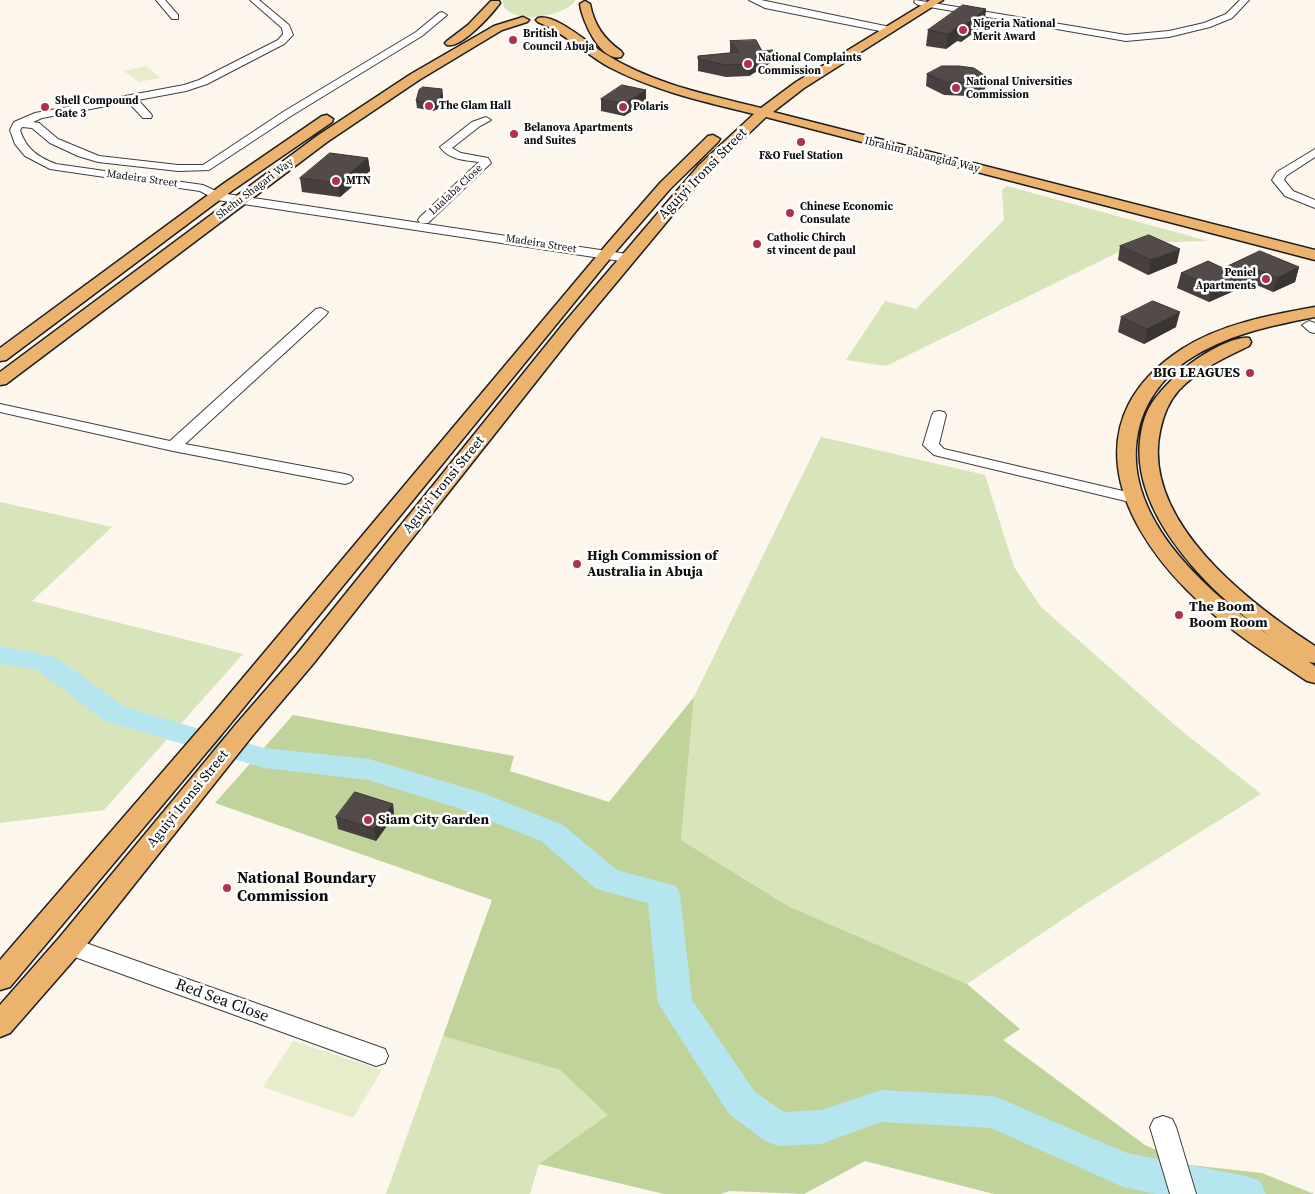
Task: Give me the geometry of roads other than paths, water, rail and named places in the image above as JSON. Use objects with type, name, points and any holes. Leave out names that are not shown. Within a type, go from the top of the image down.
[{"type":"main road","points":[[495,1],[496,9],[499,13],[523,20],[542,20],[577,8]]},
{"type":"main road","name":"Shehu Shagari Way","points":[[0,356],[222,191],[346,106],[452,42],[472,27],[495,1]]},
{"type":"main road","name":"Aguiyi Ironsi Street","points":[[0,979],[220,722],[608,251],[678,172],[758,108],[800,86],[927,1]]},
{"type":"main road","name":"Ibrahim Babangida Way","points":[[577,8],[589,21],[596,35],[607,47],[624,59],[688,86],[758,108],[1315,255]]},
{"type":"main road","name":"Shehu Shagari Way","points":[[0,380],[322,139],[415,77],[498,28],[523,20]]},
{"type":"main road","name":"Ibrahim Babangida Way","points":[[542,20],[555,24],[606,60],[640,77],[686,93],[758,108],[1315,246]]},
{"type":"main road","name":"Aguiyi Ironsi Street","points":[[0,1025],[68,946],[207,774],[305,659],[630,254],[758,108]]},
{"type":"main road","points":[[1313,322],[1255,324],[1220,336],[1188,352],[1146,388],[1130,422],[1126,457],[1134,498],[1157,538],[1193,584],[1244,627],[1315,676]]},
{"type":"main road","points":[[1313,322],[1242,342],[1224,350],[1179,379],[1159,404],[1149,433],[1148,450],[1149,469],[1165,514],[1198,559],[1213,576],[1262,620],[1315,656]]},
{"type":"street","points":[[160,0],[175,17]]},
{"type":"street","points":[[18,124],[39,115],[186,88],[203,82],[281,42],[288,35],[286,27],[254,0]]},
{"type":"street","points":[[753,0],[764,5],[883,29]]},
{"type":"street","points":[[927,1],[1126,38],[1169,34],[1208,24],[1229,16],[1245,0]]},
{"type":"street","points":[[18,124],[35,125],[54,140],[82,154],[98,159],[178,168],[205,168],[287,114],[419,34],[442,15]]},
{"type":"street","points":[[131,99],[147,116]]},
{"type":"street","name":"Lualaba Close","points":[[424,220],[485,162],[484,160],[451,153],[446,148],[476,124],[486,120]]},
{"type":"street","name":"Madeira Street","points":[[18,124],[15,130],[27,154],[40,162],[54,166],[222,191],[242,200],[630,254]]},
{"type":"street","points":[[1315,152],[1281,174],[1278,180],[1280,185],[1293,196],[1315,204]]},
{"type":"street","points":[[222,191],[254,191],[608,251]]},
{"type":"street","points":[[172,446],[321,312]]},
{"type":"street","points":[[0,408],[172,446],[345,479]]},
{"type":"street","points":[[939,415],[931,445],[939,452],[1134,498]]},
{"type":"street","name":"Red Sea Close","points":[[68,946],[376,1056]]},
{"type":"street","points":[[1163,1127],[1182,1190]]},
{"type":"waterway","points":[[0,655],[45,663],[115,714],[264,758],[369,770],[472,801],[552,833],[607,880],[664,895],[675,1003],[742,1103],[778,1129],[821,1127],[881,1106],[994,1112],[1123,1170],[1246,1194]]},
{"type":"place","name":"Nigeria National Merit Award","points":[[963,30]]},
{"type":"place","name":"British Council Abuja","points":[[513,40]]},
{"type":"place","name":"National Complaints Commission","points":[[748,64]]},
{"type":"place","name":"National Universities Commission","points":[[956,88]]},
{"type":"place","name":"The Glam Hall","points":[[429,106]]},
{"type":"place","name":"Shell Compound Gate 3","points":[[45,107]]},
{"type":"place","name":"Polaris","points":[[623,107]]},
{"type":"place","name":"Belanova Apartments and Suites","points":[[514,134]]},
{"type":"place","name":"F&O Fuel Station","points":[[801,142]]},
{"type":"place","name":"MTN","points":[[336,181]]},
{"type":"place","name":"Chinese Economic Consulate","points":[[790,213]]},
{"type":"place","name":"Catholic Chirch st vincent de paul","points":[[757,244]]},
{"type":"place","name":"Peniel Apartments","points":[[1266,279]]},
{"type":"place","name":"BIG LEAGUES","points":[[1250,373]]},
{"type":"place","name":"High Commission of Australia in Abuja","points":[[577,564]]},
{"type":"place","name":"The Boom Boom Room","points":[[1179,615]]},
{"type":"place","name":"Siam City Garden","points":[[368,820]]},
{"type":"place","name":"National Boundary Commission","points":[[227,888]]}]
